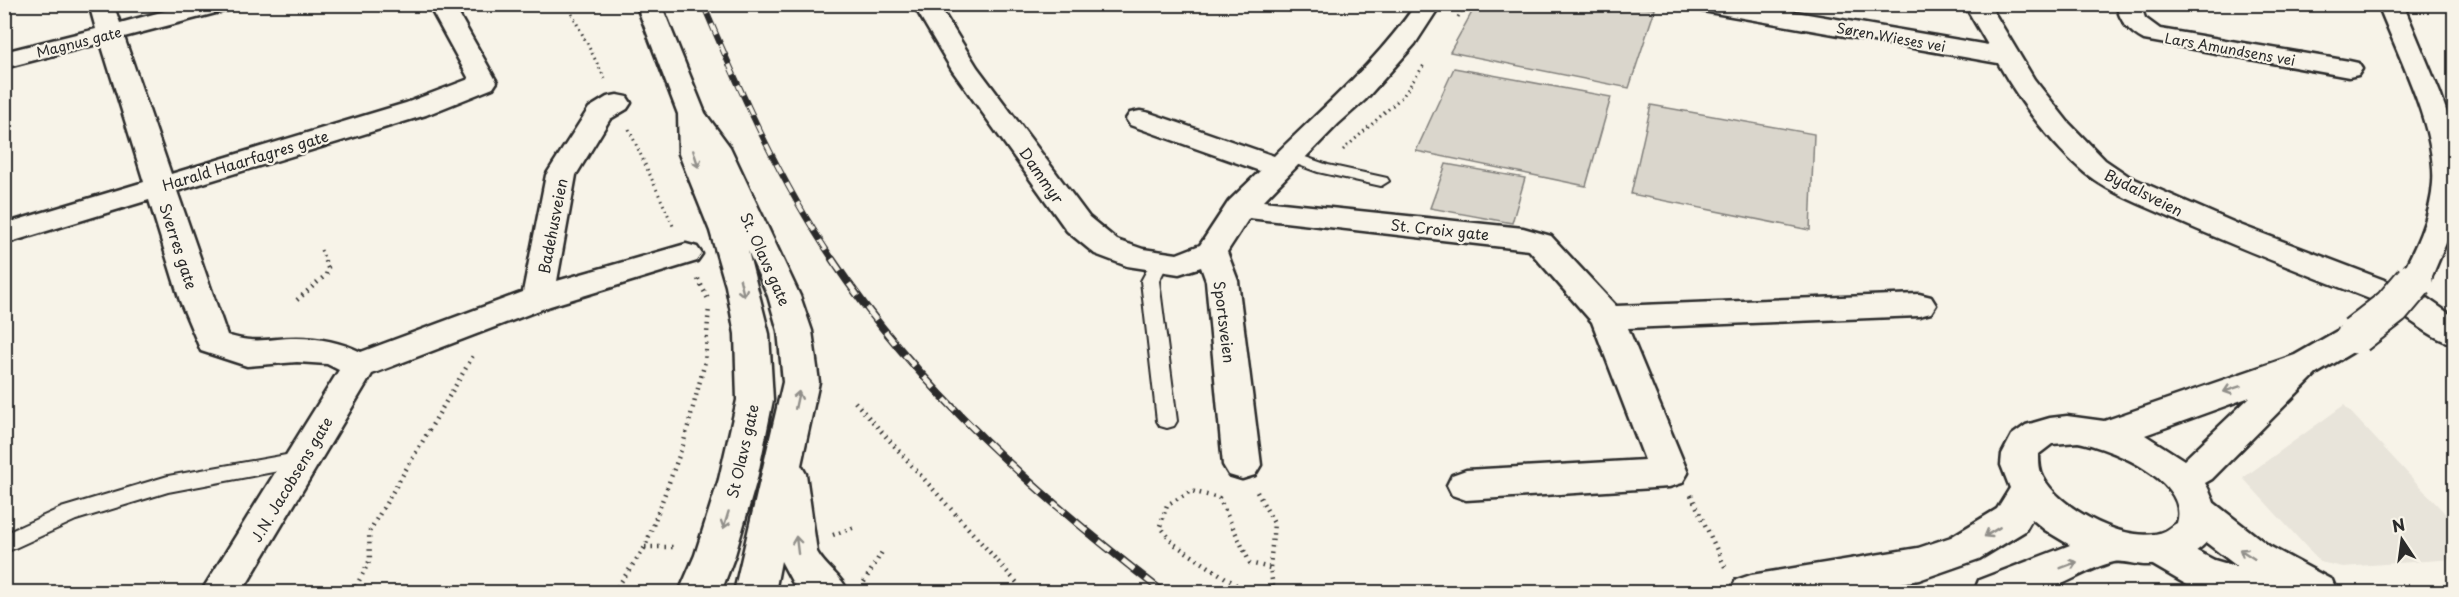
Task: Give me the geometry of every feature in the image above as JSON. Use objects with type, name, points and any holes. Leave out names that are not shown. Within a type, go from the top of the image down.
[{"type":"main road","name":"Sverres gate","points":[[101,4],[196,301],[213,343],[247,354],[297,350],[333,353],[360,365]]},
{"type":"main road","name":"Magnus gate","points":[[4,60],[222,4]]},
{"type":"main road","name":"Harald Haarfagres gate","points":[[4,234],[416,109],[484,82],[440,4]]},
{"type":"main road","name":"St. Olavs gate","points":[[648,4],[692,114],[716,147],[784,296],[795,331],[801,382],[755,592]]},
{"type":"main road","name":"Dammyr","points":[[925,4],[965,70],[1078,224],[1106,247],[1138,259],[1179,264],[1211,252]]},
{"type":"main road","points":[[1211,252],[1240,208],[1328,118],[1356,94],[1406,39],[1429,4]]},
{"type":"main road","name":"Søren Wieses vei","points":[[1703,4],[2008,57]]},
{"type":"main road","name":"Bydalsveien","points":[[1976,4],[2022,82],[2058,128],[2095,166],[2119,183],[2229,232],[2409,302],[2454,333]]},
{"type":"main road","name":"Lars Amundsens vei","points":[[2128,4],[2137,27],[2153,35],[2349,69]]},
{"type":"main road","points":[[2107,434],[2307,364],[2356,335],[2392,307],[2414,281],[2430,252],[2442,213],[2448,180],[2441,134],[2390,4]]},
{"type":"main road","name":"Badehusveien","points":[[538,298],[561,175],[599,114],[617,104]]},
{"type":"main road","name":"St. Olavs gate","points":[[692,114],[693,154],[713,202]]},
{"type":"main road","points":[[1140,118],[1286,163]]},
{"type":"main road","name":"St Olavs gate","points":[[699,592],[716,555],[738,479],[755,400],[752,334],[739,275],[726,231],[713,202]]},
{"type":"main road","name":"St. Croix gate","points":[[1240,208],[1523,238],[1540,243],[1607,318],[1669,473]]},
{"type":"main road","name":"Sportsveien","points":[[1211,252],[1222,281],[1242,465]]},
{"type":"main road","name":"Badehusveien","points":[[360,365],[538,298],[686,254]]},
{"type":"main road","points":[[1607,318],[1919,305]]},
{"type":"main road","points":[[2181,478],[2207,462],[2307,364]]},
{"type":"main road","name":"J.N. Jacobsens gate","points":[[221,592],[360,365]]},
{"type":"main road","points":[[2078,429],[2107,434],[2144,450],[2161,460],[2181,478],[2194,496],[2199,513],[2195,531],[2182,543],[2160,550],[2138,550],[2114,545],[2079,532],[2050,513],[2029,490],[2020,469],[2021,451],[2033,437],[2052,430],[2078,429]]},
{"type":"main road","points":[[785,457],[797,554],[809,575],[846,588]]},
{"type":"main road","points":[[1466,485],[1669,473]]},
{"type":"main road","points":[[1738,580],[1919,564],[1965,548],[2012,520],[2029,490]]},
{"type":"main road","points":[[2199,513],[2228,541],[2270,569],[2317,592]]},
{"type":"main road","points":[[1994,592],[2091,556],[2114,545]]},
{"type":"main road","points":[[2160,550],[2203,574],[2269,592]]},
{"type":"lane","points":[[1286,163],[1381,182]]},
{"type":"lane","points":[[1160,261],[1150,281],[1167,421]]},
{"type":"lane","points":[[4,544],[69,514],[158,486],[303,460]]},
{"type":"path","points":[[297,300],[326,275],[328,268],[321,250]]},
{"type":"path","points":[[614,592],[645,547],[683,446],[705,362],[710,302],[686,254]]},
{"type":"path","points":[[353,592],[370,560],[369,532],[466,365],[479,350]]},
{"type":"path","points":[[855,402],[1018,585]]},
{"type":"path","points":[[1242,465],[1274,522],[1270,568],[1274,592]]},
{"type":"path","points":[[1669,473],[1688,489],[1738,580]]},
{"type":"path","points":[[1247,592],[1174,544],[1160,526],[1167,505],[1191,491],[1219,498],[1250,563],[1270,568]]},
{"type":"path","points":[[827,537],[855,527]]},
{"type":"path","points":[[645,547],[679,547]]},
{"type":"path","points":[[846,588],[882,552]]},
{"type":"shaded area","points":[[1476,5],[1629,5],[1655,9],[1629,88],[1450,52]]},
{"type":"shaded area","points":[[1454,68],[1611,97],[1586,186],[1416,151]]},
{"type":"shaded area","points":[[1651,105],[1814,134],[1810,230],[1631,194]]},
{"type":"shaded area","points":[[1446,164],[1525,178],[1512,223],[1430,208]]},
{"type":"shaded area","points":[[2344,405],[2454,523],[2454,559],[2343,567],[2320,562],[2243,478]]},
{"type":"railway","points":[[703,4],[778,167],[813,230],[833,260]]},
{"type":"railway","points":[[832,259],[903,353],[984,439],[1071,518],[1163,592]]}]
